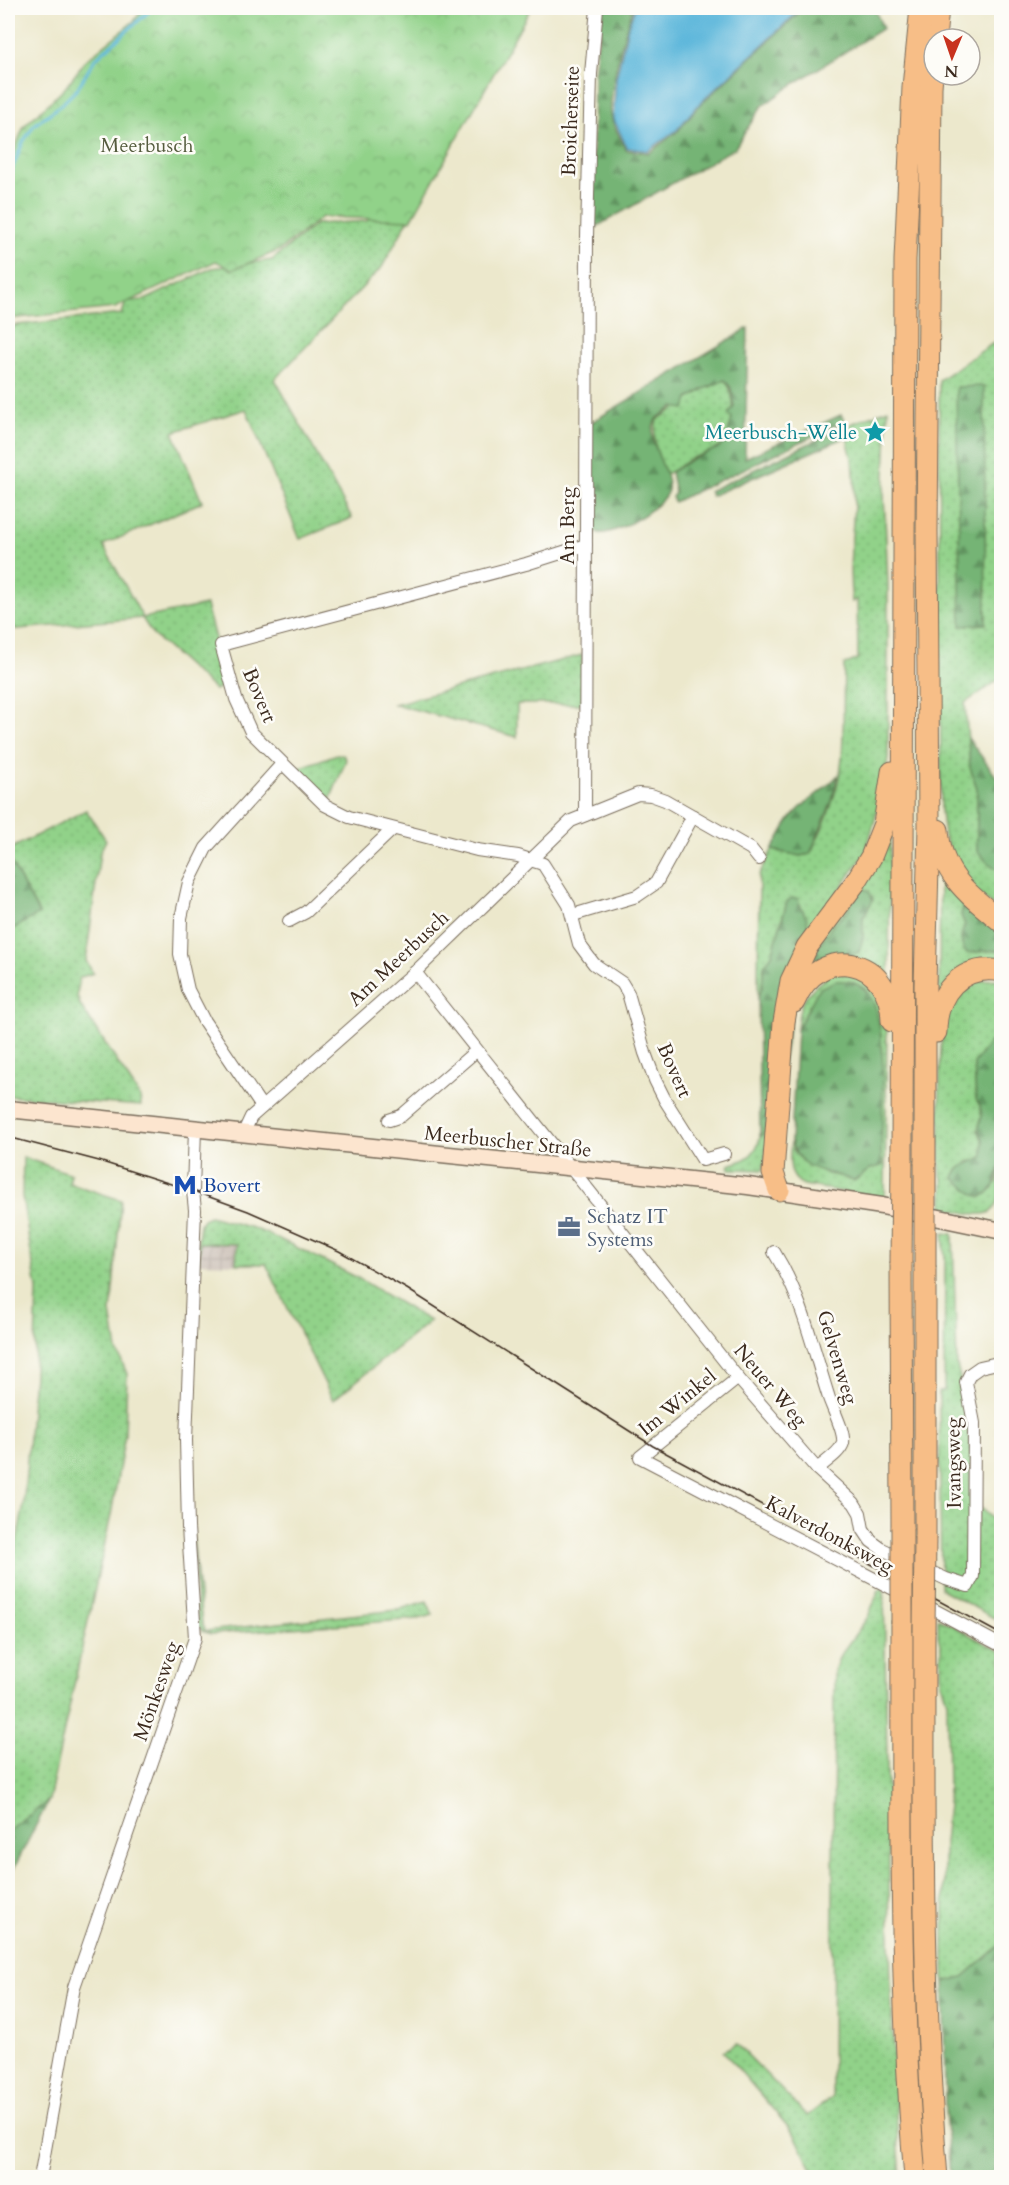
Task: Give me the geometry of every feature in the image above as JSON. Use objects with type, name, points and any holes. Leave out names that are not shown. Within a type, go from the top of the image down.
[{"type":"highway","points":[[914,2170],[904,1989],[902,1882],[901,1264],[905,260],[913,87],[921,8]]},
{"type":"highway","points":[[936,27],[938,8]]},
{"type":"highway","points":[[931,87],[927,531],[929,729],[925,1096],[924,1632],[926,1987],[937,2170]]},
{"type":"highway","points":[[779,1190],[773,1173],[784,1022],[791,981],[807,947],[855,883],[871,857],[884,824],[892,783],[894,730],[903,694]]},
{"type":"highway","points":[[929,729],[937,752],[938,833],[945,863],[957,883],[1002,922]]},
{"type":"highway","points":[[779,1190],[786,1174],[790,1018],[799,991],[815,972],[844,964],[869,971],[879,980],[888,993],[892,1014],[894,1072],[902,1087]]},
{"type":"highway","points":[[925,1096],[936,1077],[936,1026],[938,1008],[944,994],[956,981],[969,974],[984,970],[1002,971]]},
{"type":"main road","name":"Meerbuscher Straße","points":[[8,1109],[779,1190],[882,1206],[1002,1231]]},
{"type":"street","name":"Broicherseite","points":[[587,236],[591,74],[597,8]]},
{"type":"street","name":"Am Berg","points":[[585,815],[587,236]]},
{"type":"street","name":"Bovert","points":[[586,545],[526,564],[221,645],[236,699],[251,732],[326,805],[349,817],[393,829],[477,850],[530,859],[543,864],[569,905],[579,944],[594,964],[622,983],[628,993],[645,1053],[665,1101],[703,1160],[724,1154]]},
{"type":"street","points":[[262,1107],[204,1021],[188,990],[180,954],[181,918],[189,882],[206,848],[282,764]]},
{"type":"street","name":"Am Meerbusch","points":[[243,1134],[247,1122],[262,1107],[415,972],[571,821],[632,796],[644,794],[658,797],[751,849],[759,860]]},
{"type":"street","points":[[573,915],[637,896],[656,883],[693,816]]},
{"type":"street","points":[[289,921],[306,912],[393,829]]},
{"type":"street","name":"Neuer Weg","points":[[415,972],[738,1378],[817,1469],[854,1503],[860,1513],[863,1529],[871,1541],[882,1549],[946,1580],[968,1586]]},
{"type":"street","points":[[388,1120],[401,1116],[476,1051]]},
{"type":"street","name":"Mönkesweg","points":[[40,2178],[74,1987],[195,1638],[188,1527],[186,1440],[195,1219],[193,1185],[195,1128]]},
{"type":"street","name":"Gelvenweg","points":[[774,1252],[784,1268],[805,1315],[828,1396],[843,1436],[840,1449],[817,1469]]},
{"type":"street","name":"Ivangsweg","points":[[968,1586],[973,1576],[974,1424],[966,1382],[970,1374],[980,1367],[1002,1362]]},
{"type":"street","name":"Im Winkel","points":[[640,1457],[738,1378]]},
{"type":"street","name":"Kalverdonksweg","points":[[640,1457],[1002,1646]]},
{"type":"shaded area","points":[[200,1243],[237,1244],[236,1264],[199,1263]]},
{"type":"green space","name":"Meerbusch","points":[[144,8],[531,8],[411,220],[322,217],[280,250],[232,270],[216,261],[115,308],[8,319],[8,166],[24,126],[65,88],[86,60],[134,21]]},
{"type":"green space","points":[[602,8],[633,8],[617,64],[612,96],[612,119],[626,150],[649,153],[678,131],[696,109],[804,8],[874,8],[883,28],[761,107],[735,148],[594,228],[592,226],[594,74]]},
{"type":"green space","points":[[481,90],[382,267],[275,379],[352,518],[300,539],[246,409],[173,432],[202,502],[103,545],[143,618],[206,605],[227,683],[215,690],[153,635],[142,618],[8,630],[8,326],[122,314],[126,301],[145,300],[212,268],[272,260],[316,224],[367,221],[431,95]]},
{"type":"green space","points":[[748,328],[745,458],[841,415],[845,421],[674,502],[672,497],[675,493],[671,472],[692,459],[718,448],[726,441],[732,418],[728,414],[734,407],[731,388],[725,380],[688,399],[685,409],[673,407],[658,418],[653,426],[654,444],[668,482],[665,497],[638,519],[616,530],[599,533],[591,528],[590,423]]},
{"type":"green space","points":[[1001,338],[1001,678],[965,703],[970,767],[977,788],[977,850],[987,862],[1001,872],[1001,913],[961,878],[944,836],[941,811],[939,380]]},
{"type":"green space","points":[[725,380],[729,386],[733,403],[733,420],[728,437],[717,449],[690,459],[666,474],[656,447],[657,420],[704,389]]},
{"type":"green space","points":[[984,386],[986,624],[961,626],[956,387]]},
{"type":"green space","points":[[888,409],[884,495],[888,584],[888,757],[885,782],[866,852],[805,940],[763,1170],[730,1169],[729,1165],[753,1153],[760,1137],[766,1131],[787,902],[772,955],[764,966],[762,987],[758,998],[759,875],[772,850],[800,856],[810,854],[821,831],[835,795],[842,758],[844,665],[858,659],[857,599],[852,602],[850,586],[855,488],[846,426]]},
{"type":"green space","points":[[846,426],[846,437],[711,496],[709,491]]},
{"type":"green space","points":[[582,655],[582,704],[517,704],[517,737],[394,704]]},
{"type":"green space","points":[[968,738],[1001,781],[1001,872],[987,862],[977,850],[977,788],[970,767]]},
{"type":"green space","points":[[337,754],[343,755],[346,760],[330,800],[293,770]]},
{"type":"green space","points":[[838,775],[832,801],[810,854],[800,856],[772,850],[797,811]]},
{"type":"green space","points":[[86,810],[106,840],[100,852],[86,961],[93,973],[79,978],[77,995],[80,1005],[140,1097],[141,1106],[8,1096],[8,932],[39,913],[8,857],[8,850]]},
{"type":"green space","points":[[890,816],[889,987],[871,968],[794,983]],"holes":[[[851,901],[868,910],[863,917],[862,924],[835,957],[829,953],[833,925],[848,911]]]},
{"type":"green space","points":[[8,857],[39,914],[8,932]]},
{"type":"green space","points":[[940,858],[964,903],[961,915],[965,925],[962,932],[964,950],[967,953],[998,950],[1001,952],[1002,968],[939,997]]},
{"type":"green space","points":[[863,888],[869,891],[873,900],[863,917],[863,938],[859,952],[844,956],[829,953],[817,959],[814,953],[833,925],[848,911],[851,901]]},
{"type":"green space","points":[[792,898],[797,898],[807,919],[809,930],[766,1132],[760,1136],[758,998],[762,987],[764,966],[772,955],[787,902]]},
{"type":"green space","points":[[964,903],[1001,931],[1001,952],[998,950],[967,953],[961,939],[965,925],[961,915]]},
{"type":"green space","points":[[834,971],[868,978],[887,1015],[885,1199],[804,1185],[794,1177],[790,1166],[791,1140],[794,1152],[828,1174],[848,1180],[859,1178],[870,1169],[883,1165],[881,1158],[881,1035],[872,999],[863,988],[856,984],[810,1004],[797,1030],[803,1001],[811,990]]},
{"type":"green space","points":[[1002,979],[1001,1039],[998,1039],[974,1063],[976,1099],[982,1116],[978,1130],[983,1143],[983,1157],[967,1163],[962,1183],[970,1190],[997,1183],[1001,1165],[1001,1183],[996,1206],[991,1212],[973,1214],[943,1208],[940,1103],[943,1027],[946,1009],[956,991],[974,982]]},
{"type":"green space","points":[[835,981],[853,982],[868,993],[875,1006],[882,1047],[881,1158],[883,1165],[870,1169],[854,1181],[809,1166],[798,1156],[791,1140],[797,1030],[817,992]]},
{"type":"green space","points":[[1002,1039],[1001,1165],[993,1187],[982,1197],[975,1195],[954,1178],[962,1167],[983,1157],[983,1139],[978,1130],[982,1116],[976,1099],[974,1063],[990,1042]]},
{"type":"green space","points":[[23,1157],[71,1174],[69,1183],[121,1200],[111,1312],[117,1350],[127,1374],[125,1435],[111,1515],[49,1800],[8,1832],[8,1584],[23,1510],[34,1374],[37,1290],[22,1196]]},
{"type":"green space","points":[[210,1216],[256,1229],[292,1245],[358,1278],[430,1321],[333,1400],[266,1264],[236,1264],[237,1244],[200,1243],[199,1263],[195,1263],[200,1224],[203,1219]]},
{"type":"green space","points":[[943,1233],[953,1234],[957,1366],[972,1422],[970,1499],[1001,1526],[1001,1622],[941,1589],[939,1392],[944,1391],[945,1258]]},
{"type":"green space","points":[[192,1527],[202,1623],[206,1631],[397,1610],[427,1601],[433,1615],[418,1619],[211,1634],[203,1631],[198,1625]]},
{"type":"green space","points":[[879,1589],[884,1589],[891,1992],[901,2177],[816,2177],[795,2135],[723,2051],[737,2044],[807,2116],[832,2097],[834,1671],[840,1655],[868,1617]]},
{"type":"green space","points":[[938,1618],[1002,1652],[1001,1944],[963,1977],[944,1982],[944,1843],[948,1804],[947,1701],[941,1683]]},
{"type":"green space","points":[[49,1800],[8,1880],[8,1832]]},
{"type":"green space","points":[[1001,1944],[1001,2177],[950,2177],[945,2110],[944,1982],[963,1977]]},
{"type":"water","points":[[635,8],[802,8],[695,108],[677,130],[648,151],[627,148],[613,118],[616,78],[628,26]]},
{"type":"waterway","points":[[8,179],[23,142],[34,125],[61,105],[77,89],[95,59],[153,8]]},
{"type":"tram line","points":[[8,1137],[99,1161],[193,1191],[248,1211],[339,1251],[407,1289],[653,1446],[1002,1635]]},
{"type":"place","name":"Meerbusch-Welle","points":[[875,432]]},
{"type":"place","name":"Bovert","points":[[185,1185]]},
{"type":"place","name":"Schatz IT Systems","points":[[569,1227]]}]
